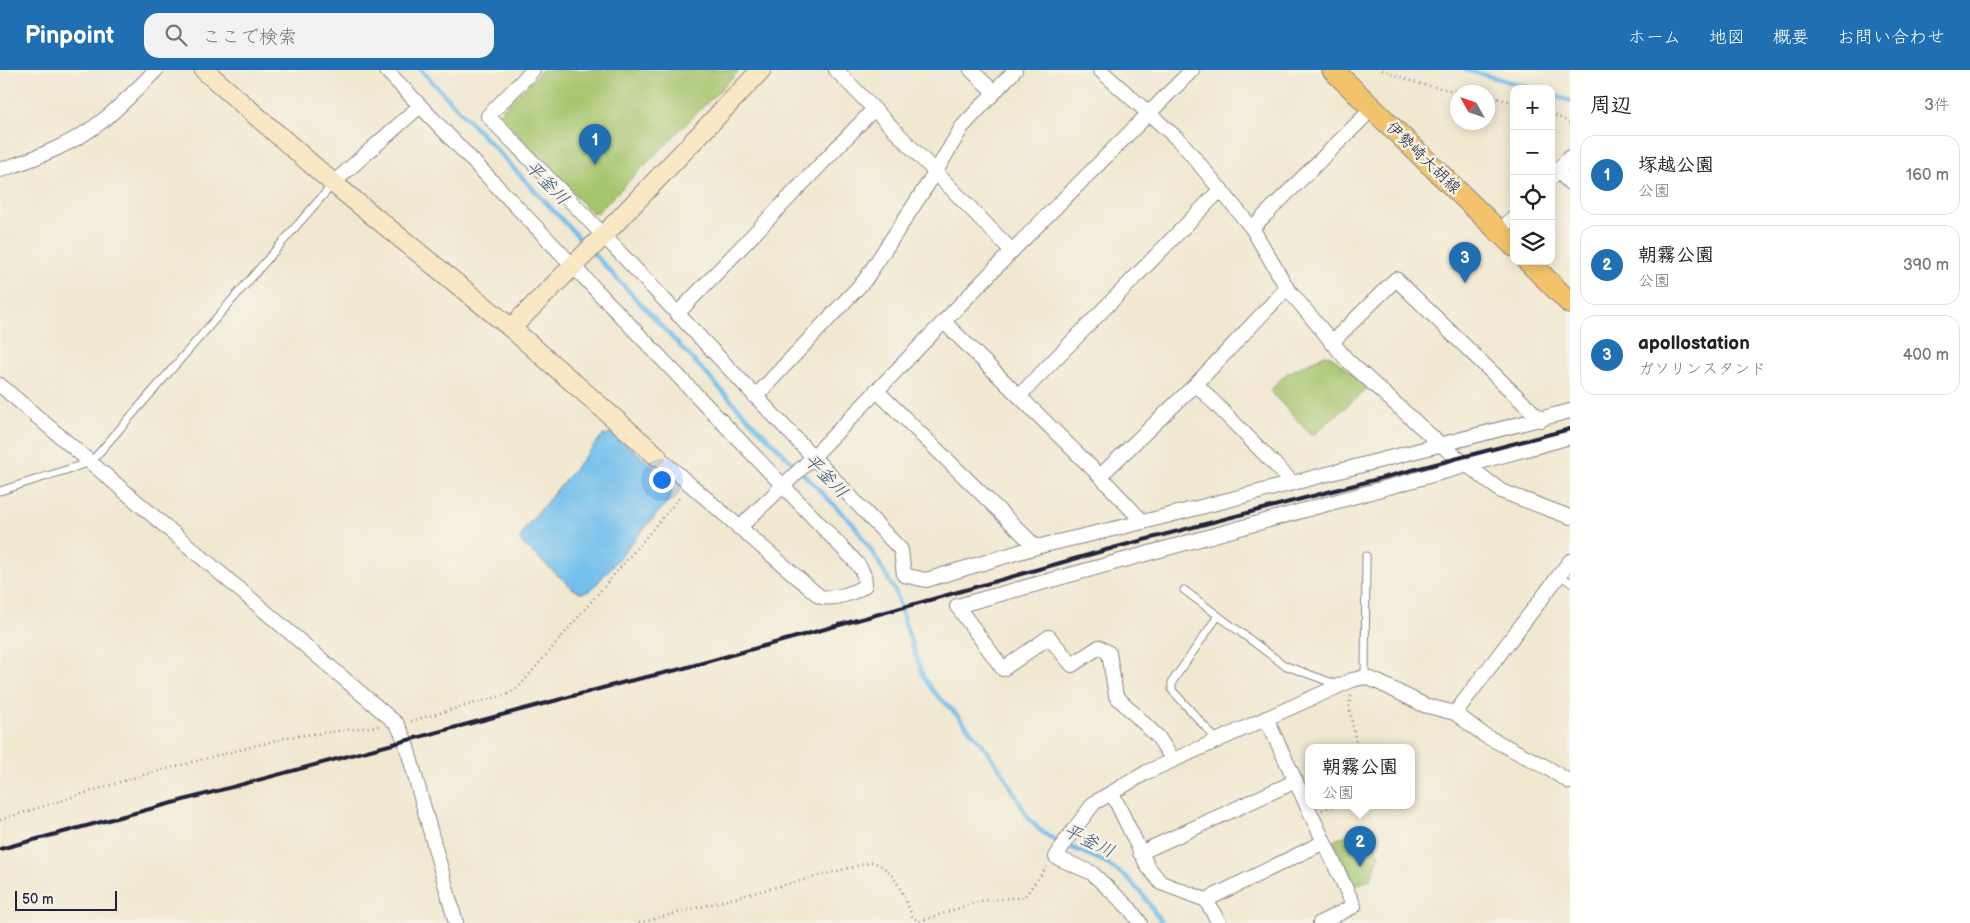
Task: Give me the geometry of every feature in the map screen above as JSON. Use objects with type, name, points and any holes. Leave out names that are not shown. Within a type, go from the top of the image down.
[{"type":"main road","name":"伊勢崎大胡線","points":[[1333,70],[1372,109],[1509,232]]},
{"type":"main road","points":[[1532,265],[1570,303]]},
{"type":"street","points":[[0,170],[44,154],[95,126],[156,70]]},
{"type":"street","points":[[204,70],[333,184],[512,328],[690,486],[819,596],[829,598],[865,585],[864,577],[858,564],[576,263],[386,70]]},
{"type":"street","points":[[533,70],[488,116],[600,238],[677,314],[811,459],[901,550],[904,575],[926,580],[1036,547],[1143,522],[1570,411]]},
{"type":"street","points":[[512,328],[761,70]]},
{"type":"street","points":[[836,70],[1012,251]]},
{"type":"street","points":[[971,70],[994,92]]},
{"type":"street","points":[[755,397],[865,280],[935,173],[962,126],[1015,70]]},
{"type":"street","points":[[1100,70],[1182,143],[1252,228],[1287,288],[1347,360],[1441,445],[1501,491],[1570,517]]},
{"type":"street","points":[[739,528],[811,459],[1148,112],[1192,70]]},
{"type":"street","points":[[333,184],[420,106]]},
{"type":"street","points":[[1252,228],[1372,109]]},
{"type":"street","points":[[677,314],[873,110]]},
{"type":"street","points":[[1570,157],[1555,175],[1570,183]]},
{"type":"street","points":[[1019,396],[1221,189]]},
{"type":"street","points":[[1332,343],[1396,279],[1541,420]]},
{"type":"street","points":[[1100,476],[1196,384],[1287,288]]},
{"type":"street","points":[[944,322],[1100,476],[1143,522]]},
{"type":"street","points":[[1196,384],[1292,482]]},
{"type":"street","points":[[0,385],[397,724],[405,740],[456,923]]},
{"type":"street","points":[[876,390],[1036,547]]},
{"type":"street","points":[[1173,760],[1158,737],[1116,696],[1109,653],[1099,646],[1072,665],[1049,637],[1003,669],[956,606],[1570,437]]},
{"type":"street","points":[[1455,713],[1565,579],[1570,561]]},
{"type":"street","points":[[1140,923],[1130,909],[1092,873],[1058,855],[1066,840],[1094,803],[1147,772],[1338,685],[1360,678],[1378,682],[1424,705],[1455,713],[1484,735],[1546,767],[1570,782]]},
{"type":"street","points":[[1266,718],[1305,801]]},
{"type":"street","points":[[1140,853],[1296,781]]},
{"type":"street","points":[[1112,793],[1140,853],[1161,883],[1206,900],[1219,923]]},
{"type":"street","points":[[1309,809],[1354,906],[1320,923]]},
{"type":"street","points":[[1206,900],[1324,842]]},
{"type":"lane","points":[[0,491],[91,462],[333,184]]},
{"type":"lane","points":[[1360,678],[1366,556]]},
{"type":"lane","points":[[1184,590],[1284,665],[1338,685]]},
{"type":"lane","points":[[1217,740],[1172,690],[1172,682],[1218,616]]},
{"type":"path","points":[[1382,70],[1416,83],[1450,90]]},
{"type":"path","points":[[1495,98],[1510,101]]},
{"type":"path","points":[[1555,116],[1570,123]]},
{"type":"path","points":[[0,820],[139,776],[289,737],[397,724],[508,694],[518,688],[690,486]]},
{"type":"path","points":[[1356,744],[1349,705],[1360,678]]},
{"type":"path","points":[[639,923],[872,862],[879,864],[897,882],[913,918],[921,921],[980,901],[1024,897],[1058,855]]},
{"type":"green space","points":[[542,70],[740,70],[597,213],[591,212],[501,118],[499,113]]},
{"type":"green space","points":[[1325,355],[1331,356],[1368,388],[1312,436],[1270,391],[1286,374]]},
{"type":"green space","points":[[1365,827],[1380,856],[1370,879],[1355,886],[1333,841]]},
{"type":"water","points":[[611,433],[638,453],[667,479],[671,486],[671,496],[593,588],[581,593],[572,588],[522,543],[520,539],[525,528],[602,436]]},
{"type":"waterway","name":"平釜川","points":[[421,70],[586,245]]},
{"type":"waterway","points":[[1466,70],[1521,85]]},
{"type":"waterway","points":[[1555,95],[1570,101]]},
{"type":"waterway","name":"平釜川","points":[[593,253],[742,412],[853,524],[875,556],[896,593],[923,676],[933,691],[981,743],[1003,773],[1029,819],[1041,831],[1056,841],[1103,861],[1125,876],[1143,895],[1162,923]]},
{"type":"railway","points":[[0,849],[625,682],[677,670],[1113,548],[1570,429]]},
{"type":"place","name":"塚越公園","points":[[595,165]]},
{"type":"place","name":"apollostation","points":[[1465,283]]},
{"type":"place","name":"朝霧公園","points":[[1360,867]]}]
